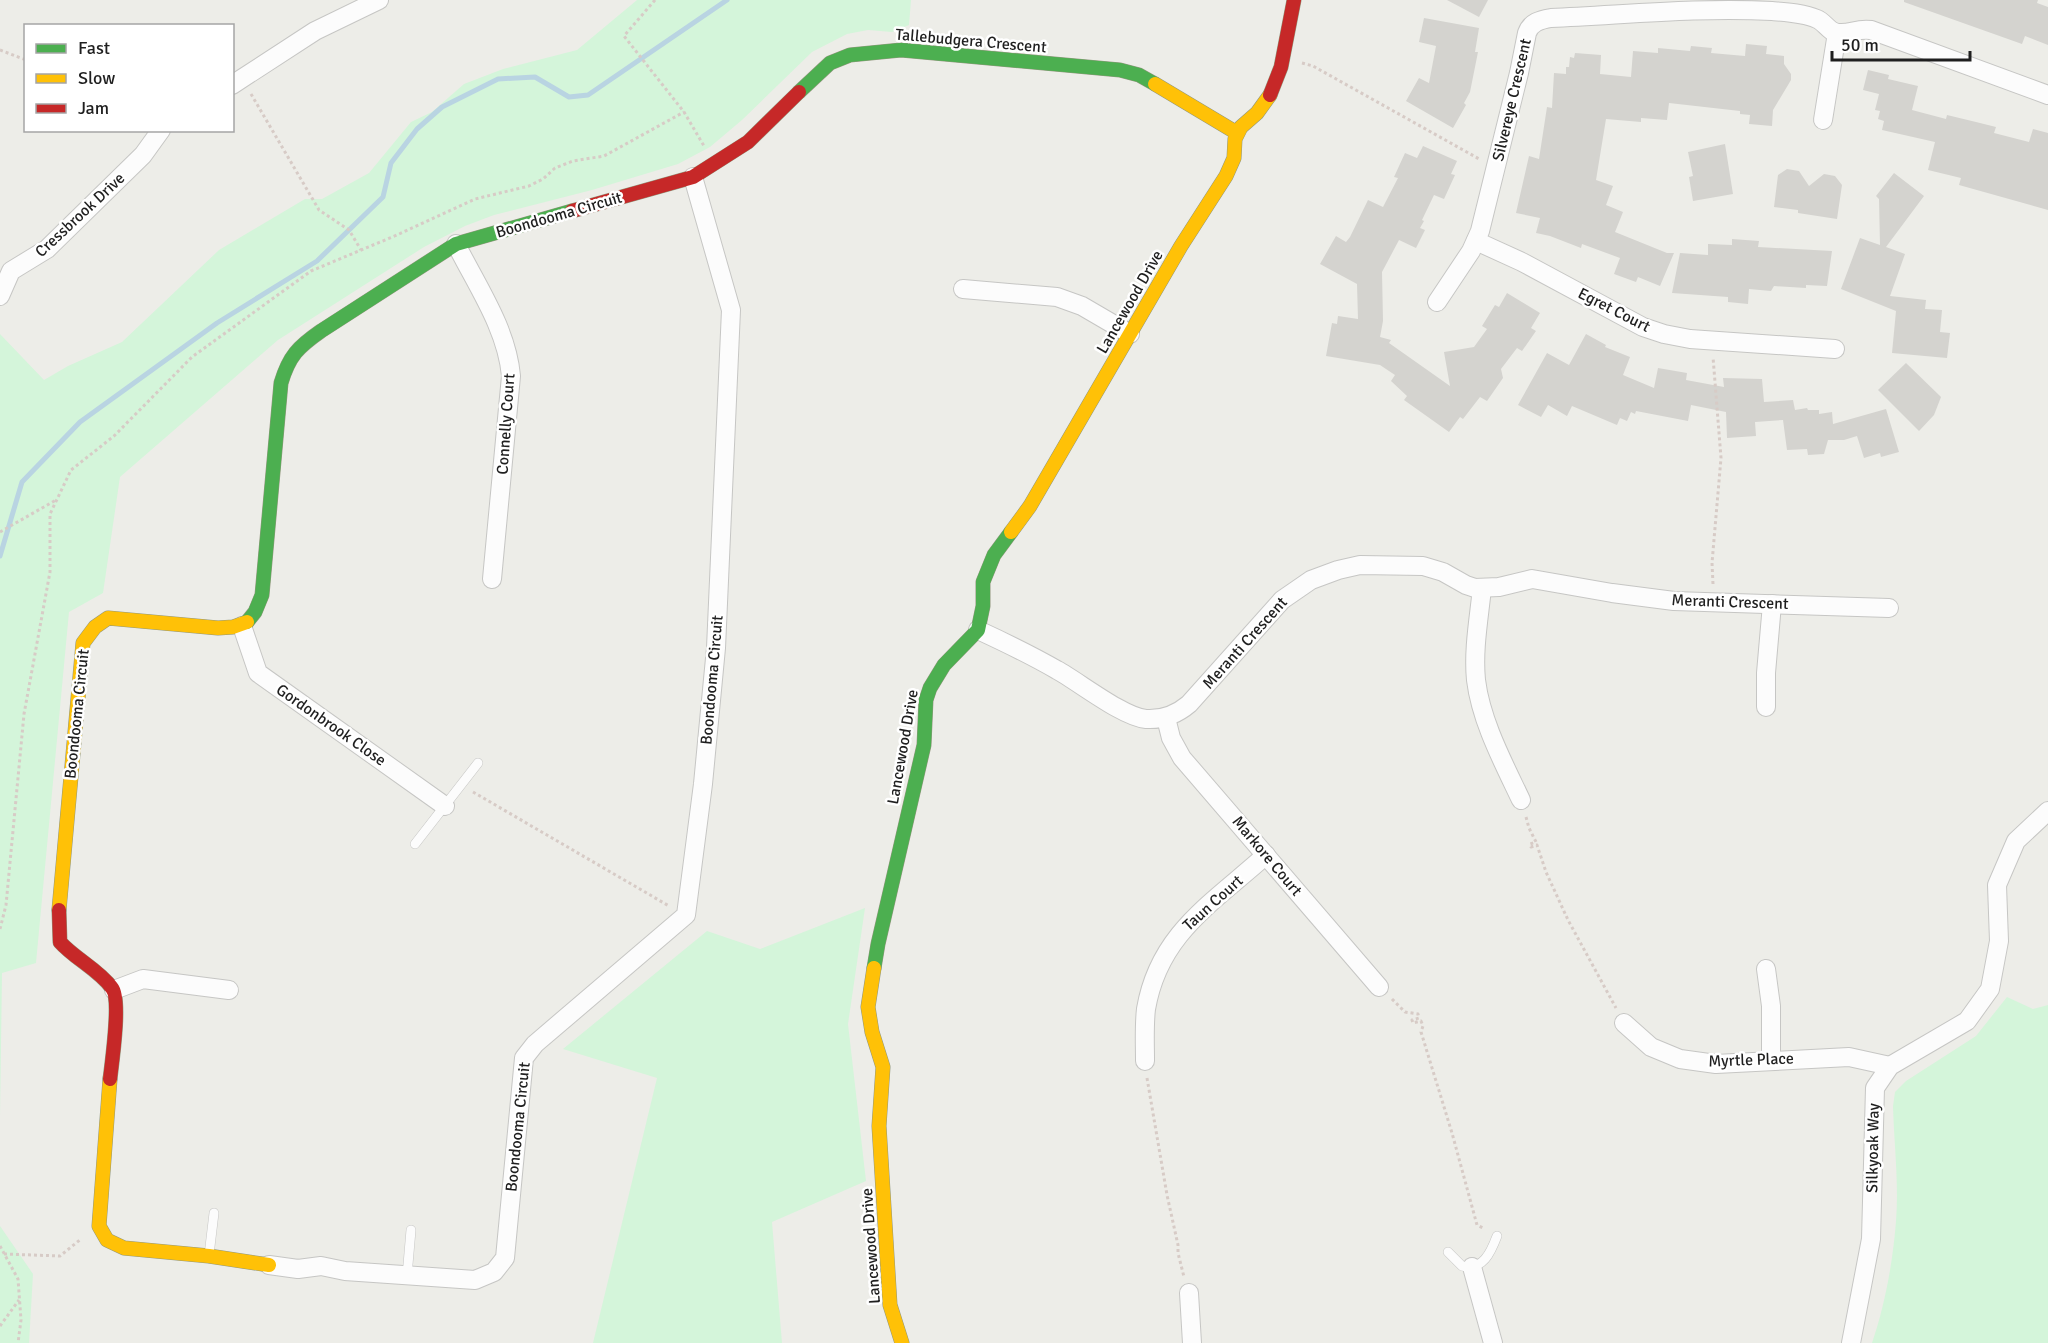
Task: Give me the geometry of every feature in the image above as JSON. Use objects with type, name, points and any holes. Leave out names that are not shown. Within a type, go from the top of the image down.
[{"type":"street","points":[[237,81],[315,31],[379,0]]},
{"type":"street","points":[[1237,133],[1268,99],[1278,78],[1294,0]]},
{"type":"street","name":"Silvereye Crescent","points":[[1437,302],[1476,241],[1529,27],[1540,20],[1551,18],[1680,12],[1772,11],[1814,18],[1837,33]]},
{"type":"street","points":[[1823,120],[1837,33],[1860,28],[1871,30],[2048,95]]},
{"type":"street","name":"Tallebudgera Crescent","points":[[693,177],[748,142],[830,63],[850,56],[892,51],[970,55],[1120,70],[1139,75],[1237,133]]},
{"type":"street","name":"Cressbrook Drive","points":[[0,296],[5,266],[47,249],[143,155],[160,132]]},
{"type":"street","name":"Lancewood Drive","points":[[902,1343],[890,1305],[879,1126],[883,1067],[869,1019],[869,996],[878,944],[924,745],[926,700],[930,688],[944,665],[967,644],[978,630],[983,606],[983,582],[994,555],[1030,506],[1181,246],[1226,176],[1234,158],[1237,133]]},
{"type":"street","name":"Boondooma Circuit","points":[[99,1226],[107,1240],[124,1248],[209,1256],[298,1269],[321,1266],[345,1271],[476,1280],[494,1272],[505,1258],[524,1058],[535,1044],[686,915],[703,784],[716,648],[731,310],[693,177],[456,244],[321,331],[293,354],[286,366],[280,391],[262,595],[255,614],[242,626],[217,628],[108,618],[94,627],[83,643],[58,918],[60,942],[114,990]]},
{"type":"street","name":"Egret Court","points":[[1476,241],[1522,262],[1643,327],[1664,334],[1835,349]]},
{"type":"street","name":"Connelly Court","points":[[456,244],[493,317],[509,356],[511,376],[492,579]]},
{"type":"street","points":[[963,289],[1057,297],[1082,306],[1130,334]]},
{"type":"street","name":"Meranti Crescent","points":[[1166,718],[1189,704],[1282,600],[1311,580],[1349,567],[1372,564],[1423,566],[1443,572],[1466,585],[1482,588],[1499,587],[1533,579],[1647,598],[1713,603],[1889,608]]},
{"type":"street","points":[[1482,588],[1476,657],[1479,695],[1492,734],[1521,800]]},
{"type":"street","points":[[1766,707],[1766,673],[1772,604]]},
{"type":"street","name":"Gordonbrook Close","points":[[242,626],[258,673],[444,806]]},
{"type":"street","points":[[978,630],[1055,668],[1127,713],[1145,719],[1166,718]]},
{"type":"street","name":"Markore Court","points":[[1166,718],[1171,738],[1182,758],[1379,987]]},
{"type":"street","name":"Silkyoak Way","points":[[1851,1343],[1871,1239],[1875,1088],[1890,1066],[1967,1021],[1990,989],[1999,941],[1997,885],[2016,841],[2048,811]]},
{"type":"street","name":"Taun Court","points":[[1145,1061],[1146,1010],[1158,968],[1166,952],[1199,913],[1266,855]]},
{"type":"street","points":[[1766,969],[1771,1006],[1772,1060]]},
{"type":"street","points":[[99,1226],[116,1008],[114,990],[143,979],[229,990]]},
{"type":"street","name":"Myrtle Place","points":[[1624,1023],[1651,1047],[1680,1059],[1716,1064],[1849,1057],[1890,1066]]},
{"type":"street","points":[[1472,1267],[1493,1343]]},
{"type":"street","points":[[1189,1293],[1192,1343]]},
{"type":"lane","points":[[415,844],[478,763]]},
{"type":"lane","points":[[209,1256],[214,1212]]},
{"type":"lane","points":[[407,1276],[411,1230]]},
{"type":"lane","points":[[1448,1252],[1462,1266],[1472,1267],[1484,1262],[1497,1236]]},
{"type":"path","points":[[655,0],[624,36],[684,112],[714,164]]},
{"type":"path","points":[[0,50],[24,59]]},
{"type":"path","points":[[1282,58],[1313,66],[1476,158],[1496,166]]},
{"type":"path","points":[[237,81],[319,210],[349,230],[361,250]]},
{"type":"path","points":[[0,929],[6,906],[24,714],[50,572],[50,514],[71,470],[114,436],[192,357],[311,271],[475,199],[529,186],[543,179],[555,168],[573,161],[604,156],[684,112]]},
{"type":"path","points":[[1713,603],[1712,563],[1720,458],[1713,363],[1714,340]]},
{"type":"path","points":[[0,532],[57,500]]},
{"type":"path","points":[[461,785],[686,915]]},
{"type":"path","points":[[1521,800],[1529,828],[1536,842],[1530,844],[1532,847],[1537,844],[1546,872],[1568,920],[1624,1023]]},
{"type":"path","points":[[1379,987],[1405,1012],[1418,1014],[1419,1018],[1412,1020],[1413,1023],[1421,1021],[1423,1026],[1421,1032],[1477,1225],[1497,1236]]},
{"type":"path","points":[[1145,1061],[1178,1253],[1189,1293]]},
{"type":"path","points":[[4,1254],[60,1256],[99,1226]]},
{"type":"path","points":[[0,1246],[18,1280],[21,1320],[18,1343]]},
{"type":"path","points":[[0,1326],[20,1299]]},
{"type":"green space","points":[[637,0],[911,0],[909,25],[892,32],[868,30],[847,34],[812,52],[742,120],[710,147],[678,164],[592,190],[494,215],[465,226],[424,247],[278,340],[120,477],[103,593],[69,612],[36,963],[2,973],[0,1117],[0,334],[44,380],[68,366],[122,342],[219,250],[305,199],[322,199],[369,173],[411,122],[432,112],[464,84],[503,69],[577,50]]},
{"type":"green space","points":[[865,908],[848,1024],[866,1181],[772,1222],[782,1343],[593,1343],[657,1078],[563,1049],[707,931],[760,949]]},
{"type":"green space","points":[[2007,997],[2033,1009],[2048,1005],[2048,1343],[1872,1343],[1885,1298],[1895,1236],[1897,1192],[1893,1106],[1895,1092],[1906,1081],[1976,1036]]},
{"type":"green space","points":[[0,1226],[33,1274],[29,1343],[0,1343]]},
{"type":"building","points":[[1447,0],[1488,0],[1479,17]]},
{"type":"building","points":[[1904,0],[2038,0],[2037,3],[2048,7],[2048,45],[2025,36],[2022,44],[1904,2]]},
{"type":"building","points":[[1424,18],[1479,28],[1475,52],[1478,52],[1470,92],[1464,103],[1466,105],[1453,128],[1406,101],[1419,78],[1429,83],[1436,46],[1419,42]]},
{"type":"building","points":[[1746,44],[1767,46],[1766,54],[1784,56],[1784,64],[1791,74],[1791,80],[1773,110],[1772,126],[1749,124],[1750,115],[1740,114],[1740,111],[1669,103],[1667,120],[1641,118],[1641,122],[1606,119],[1596,180],[1613,186],[1606,205],[1623,212],[1615,232],[1667,253],[1674,253],[1660,286],[1638,277],[1636,282],[1614,274],[1620,258],[1582,244],[1581,248],[1536,233],[1540,218],[1516,213],[1529,156],[1539,159],[1547,107],[1552,108],[1554,73],[1566,74],[1570,57],[1574,58],[1575,53],[1601,55],[1600,74],[1631,77],[1633,51],[1658,53],[1658,48],[1690,51],[1691,46],[1712,48],[1711,53],[1745,56]]},
{"type":"building","points":[[1868,70],[1889,75],[1888,79],[1918,86],[1912,110],[1946,119],[1947,115],[1996,127],[1994,133],[2029,142],[2033,129],[2048,133],[2048,210],[1959,185],[1961,178],[1928,170],[1935,142],[1882,130],[1884,121],[1878,119],[1880,111],[1875,110],[1879,94],[1863,90]]},
{"type":"building","points":[[1725,144],[1733,194],[1693,201],[1689,177],[1693,176],[1688,152]]},
{"type":"building","points":[[1423,146],[1457,161],[1451,174],[1455,175],[1444,199],[1434,195],[1422,220],[1424,221],[1420,228],[1425,230],[1416,248],[1399,240],[1382,272],[1383,321],[1380,337],[1391,340],[1389,343],[1450,386],[1444,352],[1474,347],[1487,329],[1482,326],[1495,305],[1499,307],[1507,293],[1540,313],[1531,328],[1536,331],[1522,351],[1517,348],[1501,369],[1503,378],[1487,401],[1480,397],[1463,419],[1460,417],[1449,432],[1404,400],[1407,396],[1391,381],[1395,375],[1380,365],[1326,356],[1332,323],[1337,324],[1338,316],[1358,319],[1357,284],[1320,264],[1336,236],[1346,242],[1350,237],[1368,200],[1383,207],[1398,178],[1394,177],[1405,153],[1417,158]]},
{"type":"building","points":[[1787,169],[1799,171],[1809,186],[1824,174],[1835,176],[1842,185],[1837,219],[1774,207],[1778,175]]},
{"type":"building","points":[[1894,173],[1924,196],[1886,247],[1905,254],[1890,296],[1926,300],[1925,309],[1942,310],[1940,332],[1950,333],[1947,358],[1892,353],[1896,311],[1841,289],[1860,238],[1880,245],[1879,199],[1876,196]]},
{"type":"building","points":[[1732,239],[1759,241],[1758,247],[1832,251],[1827,286],[1806,285],[1806,288],[1774,286],[1771,291],[1749,289],[1748,304],[1728,302],[1728,297],[1672,293],[1680,253],[1708,255],[1708,244],[1732,245]]},
{"type":"building","points":[[1586,334],[1606,345],[1605,347],[1630,357],[1623,375],[1654,388],[1658,368],[1687,373],[1686,380],[1724,387],[1723,378],[1762,379],[1764,402],[1793,400],[1795,410],[1807,408],[1808,410],[1819,410],[1819,414],[1832,412],[1833,424],[1886,409],[1899,452],[1881,457],[1880,453],[1864,458],[1857,436],[1844,440],[1828,440],[1824,454],[1808,455],[1807,449],[1787,450],[1783,420],[1755,422],[1756,436],[1727,438],[1726,412],[1691,405],[1688,421],[1636,411],[1635,414],[1631,412],[1627,421],[1620,418],[1617,425],[1572,406],[1567,416],[1548,405],[1541,417],[1518,405],[1547,353],[1569,365]]},
{"type":"building","points":[[1906,363],[1941,397],[1934,415],[1919,431],[1878,390]]},
{"type":"waterway","points":[[0,556],[22,482],[80,422],[217,323],[317,261],[383,197],[391,163],[417,129],[442,107],[498,79],[535,77],[569,97],[588,95],[727,0]]},
{"type":"traffic: fast","points":[[799,92],[830,63],[850,55],[901,50],[1120,70],[1139,75],[1155,84]]},
{"type":"traffic: fast","points":[[247,622],[255,612],[262,595],[281,383],[295,353],[321,331],[456,244],[572,211]]},
{"type":"traffic: fast","points":[[874,968],[924,745],[926,700],[930,688],[944,665],[978,630],[983,606],[983,582],[994,555],[1011,532]]},
{"type":"traffic: slow","points":[[1155,84],[1237,133]]},
{"type":"traffic: slow","points":[[1011,532],[1030,506],[1181,246],[1226,176],[1234,158],[1235,139],[1241,127],[1257,113],[1270,95]]},
{"type":"traffic: slow","points":[[59,910],[83,643],[95,627],[108,618],[218,628],[233,627],[247,622]]},
{"type":"traffic: slow","points":[[874,968],[868,1007],[872,1032],[883,1067],[879,1126],[890,1305],[902,1343]]},
{"type":"traffic: slow","points":[[110,1079],[99,1226],[107,1240],[124,1248],[209,1256],[269,1265]]},
{"type":"traffic: jam","points":[[1270,95],[1281,67],[1294,0]]},
{"type":"traffic: jam","points":[[572,211],[693,177],[748,142],[799,92]]},
{"type":"traffic: jam","points":[[59,910],[60,942],[100,975],[115,994],[115,1031],[110,1079]]}]
